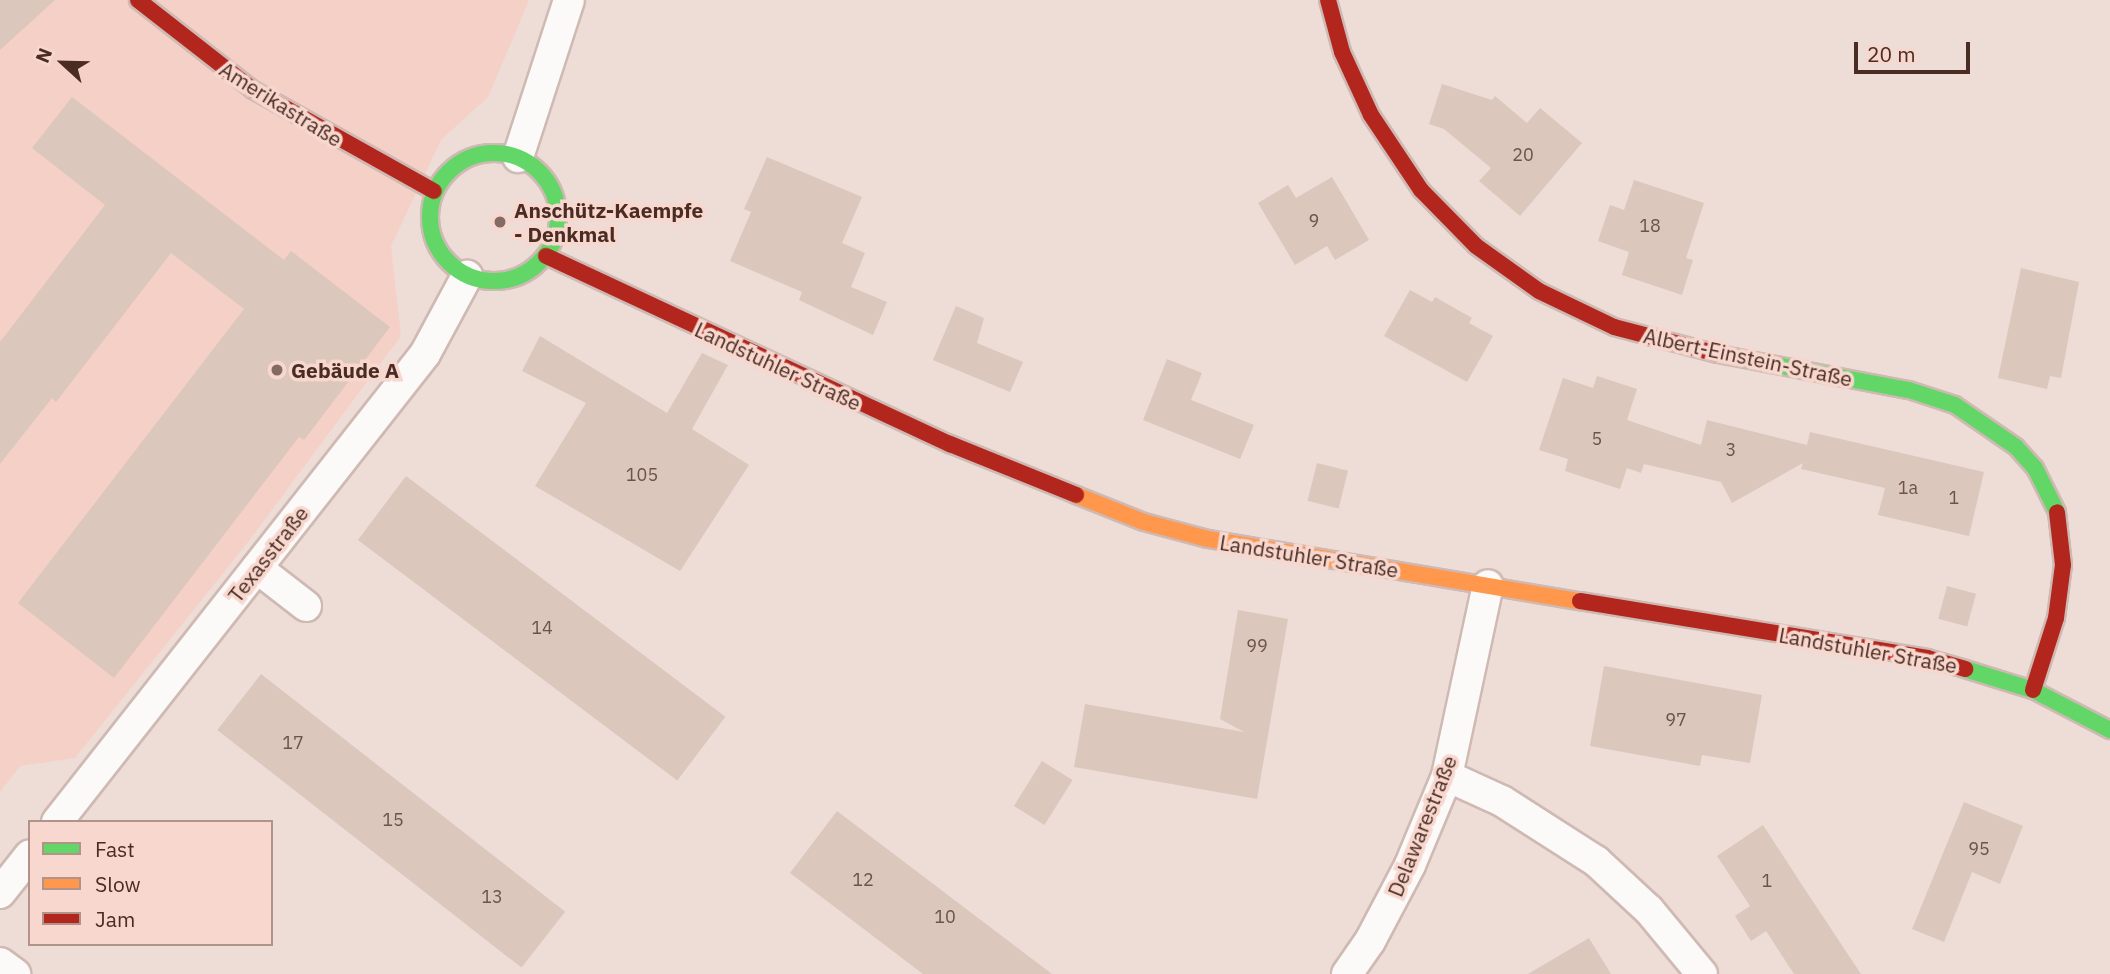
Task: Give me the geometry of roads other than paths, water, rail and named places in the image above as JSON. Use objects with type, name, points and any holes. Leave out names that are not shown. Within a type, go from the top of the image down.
[{"type":"street","name":"Amerikastraße","points":[[138,0],[253,90],[434,191]]},
{"type":"street","points":[[518,157],[569,0]]},
{"type":"street","name":"Albert-Einstein-Straße","points":[[1328,0],[1342,52],[1371,115],[1421,190],[1476,246],[1539,291],[1614,327],[1705,352],[1909,390],[1955,405],[2016,447],[2035,468],[2060,518],[2063,565],[2056,618],[2033,690]]},
{"type":"street","points":[[476,155],[518,157],[535,167],[556,200],[558,219],[546,256],[530,271],[510,280],[488,282],[467,276],[452,267],[433,240],[430,215],[434,191],[451,168],[476,155]]},
{"type":"street","name":"Landstuhler Straße","points":[[546,256],[863,404],[1091,504],[1208,539],[1927,658],[2033,690],[2110,730]]},
{"type":"street","name":"Texasstraße","points":[[59,820],[425,354],[467,276]]},
{"type":"street","points":[[257,568],[306,606]]},
{"type":"street","name":"Delawarestraße","points":[[1347,974],[1410,865],[1447,776],[1488,585]]},
{"type":"street","points":[[1447,776],[1502,801],[1596,861],[1649,910],[1702,974]]},
{"type":"street","points":[[0,893],[28,858]]},
{"type":"street","points":[[0,963],[15,974]]},
{"type":"place","name":"Anschütz-Kaempfe - Denkmal","points":[[500,222]]},
{"type":"place","name":"Gebäude A","points":[[277,370]]}]
